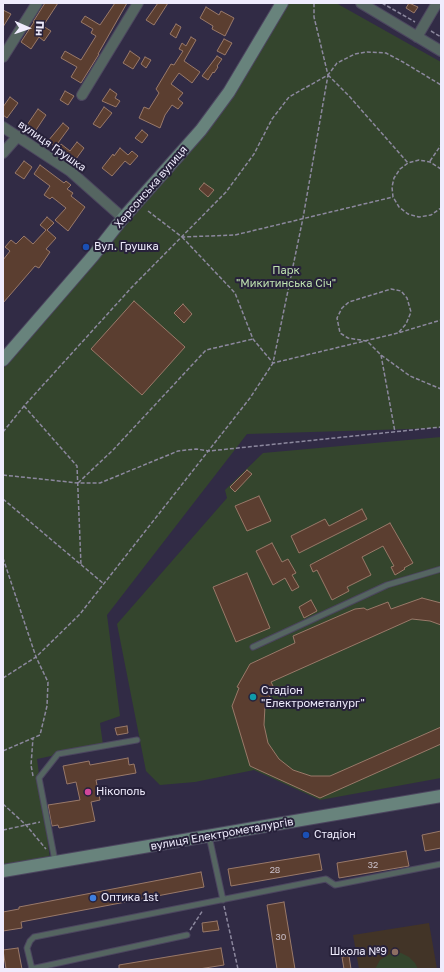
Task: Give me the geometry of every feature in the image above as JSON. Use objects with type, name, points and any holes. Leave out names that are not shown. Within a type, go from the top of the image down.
[{"type":"main road","name":"Херсонська вулиця","points":[[3,360],[93,256],[123,218],[201,130],[230,92],[282,3]]},
{"type":"main road","name":"вулиця Електрометалургів","points":[[3,871],[441,796]]},
{"type":"street","points":[[3,57],[37,3]]},
{"type":"street","points":[[82,95],[138,3]]},
{"type":"street","points":[[361,3],[441,51]]},
{"type":"street","points":[[417,37],[438,3]]},
{"type":"street","name":"вулиця Грушка","points":[[3,127],[70,171],[123,218]]},
{"type":"street","points":[[3,153],[18,136]]},
{"type":"lane","points":[[253,647],[387,585],[441,569]]},
{"type":"lane","points":[[55,862],[39,778],[58,754],[137,740]]},
{"type":"lane","points":[[209,836],[223,900]]},
{"type":"lane","points":[[187,935],[32,969],[27,948],[30,941],[34,938],[326,879],[335,885],[441,864]]},
{"type":"path","points":[[3,678],[36,657],[80,614],[250,398],[273,363],[303,218],[328,75],[314,17],[314,3]]},
{"type":"path","points":[[382,3],[441,36]]},
{"type":"path","points":[[3,432],[24,406],[132,287],[226,192],[254,154],[272,119],[289,97],[328,75],[337,63],[355,54],[375,51],[386,53],[397,58],[441,85]]},
{"type":"path","points":[[328,75],[350,97],[408,163]]},
{"type":"path","points":[[430,162],[441,145]]},
{"type":"path","points":[[441,169],[430,162],[418,160],[408,163],[400,169],[394,178],[392,187],[393,197],[399,207],[408,214],[419,217],[431,215],[441,208]]},
{"type":"path","points":[[182,236],[235,235],[393,197]]},
{"type":"path","points":[[148,211],[182,236],[235,293],[254,339],[273,363]]},
{"type":"path","points":[[398,333],[406,324],[411,312],[407,298],[401,291],[391,289],[349,302],[342,308],[337,318],[340,333],[348,338],[367,341],[381,355],[410,376],[441,389]]},
{"type":"path","points":[[273,363],[367,341],[441,320]]},
{"type":"path","points":[[78,483],[113,450],[206,350],[254,339]]},
{"type":"path","points":[[381,355],[395,432]]},
{"type":"path","points":[[24,406],[77,466],[81,565]]},
{"type":"path","points":[[3,475],[78,483],[100,483],[178,451],[196,449],[209,451],[441,427]]},
{"type":"path","points":[[3,499],[104,584]]},
{"type":"path","points":[[3,558],[36,657],[48,682],[47,706],[40,735],[3,751]]},
{"type":"path","points":[[3,804],[26,825],[47,850]]},
{"type":"path","points":[[3,830],[41,822]]},
{"type":"path","points":[[223,900],[238,969]]},
{"type":"path","points":[[187,935],[208,903]]},
{"type":"shaded area","name":"Школа №9","points":[[429,923],[437,969],[359,969],[353,935]]},
{"type":"green space","name":"Парк \"Микитинська Січ\"","points":[[286,3],[336,3],[441,62],[441,428],[247,434],[107,615],[120,716],[100,723],[103,745],[37,759],[50,859],[3,867],[3,369],[163,182]]},
{"type":"green space","points":[[441,437],[441,778],[320,800],[254,770],[195,782],[160,785],[146,771],[117,624],[227,498],[225,490],[263,453]]},
{"type":"green space","points":[[392,953],[401,953],[409,957],[418,969],[375,969],[380,960]]},
{"type":"building","points":[[45,3],[58,3],[43,26],[51,31],[44,41],[39,37],[31,49],[21,42]]},
{"type":"building","points":[[115,3],[127,3],[81,83],[71,77],[77,67],[61,58],[65,51],[81,60],[96,36],[91,33],[93,29],[81,22],[85,16],[100,25]]},
{"type":"building","points":[[158,3],[168,3],[154,25],[146,20]]},
{"type":"building","points":[[409,3],[418,7],[414,13],[406,8]]},
{"type":"building","points":[[206,7],[219,15],[221,11],[234,18],[225,36],[212,29],[213,26],[200,18]]},
{"type":"building","points":[[3,10],[11,14],[3,27]]},
{"type":"building","points":[[176,24],[181,27],[176,38],[170,34]]},
{"type":"building","points":[[191,37],[196,40],[184,61],[200,72],[192,83],[179,73],[171,84],[183,93],[178,99],[183,103],[178,109],[172,105],[165,115],[160,128],[139,118],[144,107],[149,109],[159,93],[156,89],[171,64],[174,65],[183,51],[179,49],[182,43],[186,46]]},
{"type":"building","points":[[224,39],[232,43],[225,55],[217,51]]},
{"type":"building","points":[[130,51],[140,58],[133,69],[123,63]]},
{"type":"building","points":[[217,56],[222,59],[208,80],[202,76]]},
{"type":"building","points":[[145,57],[151,60],[146,68],[141,64]]},
{"type":"building","points":[[110,89],[117,94],[115,98],[120,101],[116,107],[102,101]]},
{"type":"building","points":[[65,91],[74,96],[68,105],[60,100]]},
{"type":"building","points":[[10,97],[18,103],[7,118],[3,115],[3,107]]},
{"type":"building","points":[[104,107],[112,113],[100,128],[93,124]]},
{"type":"building","points":[[38,109],[46,115],[36,130],[27,125]]},
{"type":"building","points":[[63,123],[69,128],[55,147],[48,141]]},
{"type":"building","points":[[142,130],[148,135],[142,143],[135,138]]},
{"type":"building","points":[[77,142],[84,148],[76,159],[86,166],[82,171],[61,156],[63,154],[56,149],[61,144],[70,151]]},
{"type":"building","points":[[120,148],[128,155],[132,151],[138,156],[130,165],[125,161],[112,176],[102,168]]},
{"type":"building","points":[[24,161],[32,167],[24,179],[15,173]]},
{"type":"building","points":[[40,165],[64,183],[66,181],[71,185],[67,189],[73,193],[71,196],[85,207],[68,231],[55,220],[66,208],[52,197],[50,199],[44,195],[50,186],[34,174]]},
{"type":"building","points":[[204,183],[214,190],[208,197],[199,189]]},
{"type":"building","points":[[47,217],[54,223],[47,230],[56,238],[46,249],[50,252],[39,268],[35,266],[3,303],[3,260],[10,251],[5,247],[11,240],[16,244],[24,236],[33,244],[46,230],[40,225]]},
{"type":"building","points":[[134,301],[185,347],[142,395],[91,349]]},
{"type":"building","points":[[183,304],[192,314],[184,323],[174,313]]},
{"type":"building","points":[[247,470],[252,474],[235,492],[230,487]]},
{"type":"building","points":[[259,496],[271,521],[247,531],[235,506]]},
{"type":"building","points":[[362,509],[367,519],[299,553],[291,536],[325,519],[329,526]]},
{"type":"building","points":[[390,523],[413,563],[395,575],[391,567],[394,566],[383,546],[362,557],[371,575],[347,587],[349,591],[332,600],[317,570],[313,572],[310,565]]},
{"type":"building","points":[[272,543],[282,562],[288,559],[296,573],[292,575],[299,587],[292,591],[285,578],[273,585],[256,551]]},
{"type":"building","points":[[247,573],[270,628],[236,642],[213,587]]},
{"type":"building","name":"Стадіон \"Електрометалург\"","points":[[422,598],[441,603],[441,625],[430,621],[412,619],[271,682],[274,688],[265,706],[264,725],[268,743],[279,759],[293,770],[311,776],[330,776],[441,727],[441,744],[320,798],[250,766],[232,706],[239,688],[237,687],[250,664],[295,643],[293,636],[355,609],[364,608],[367,610],[388,602],[391,609]]},
{"type":"building","points":[[311,600],[317,611],[304,618],[299,607]]},
{"type":"building","points":[[127,726],[128,733],[117,735],[115,728]]},
{"type":"building","name":"Нікополь","points":[[128,758],[129,765],[134,764],[136,773],[96,780],[100,800],[91,802],[95,821],[59,828],[58,825],[52,826],[48,805],[80,800],[76,782],[67,784],[63,766],[89,761],[90,765]]},
{"type":"building","points":[[441,831],[441,848],[425,851],[422,835]]},
{"type":"building","points":[[406,851],[409,866],[339,878],[337,863]]},
{"type":"building","points":[[319,854],[322,870],[231,886],[228,869]]},
{"type":"building","points":[[201,872],[204,887],[21,922],[22,928],[3,931],[3,912],[19,909],[19,907]]},
{"type":"building","points":[[284,902],[295,969],[277,969],[267,905]]},
{"type":"building","points":[[217,921],[219,930],[203,932],[202,923]]},
{"type":"building","points":[[18,948],[22,969],[6,969],[3,950]]},
{"type":"building","points":[[221,948],[224,965],[199,969],[119,969],[119,965]]},
{"type":"building","points":[[349,956],[351,969],[344,969],[342,957]]},
{"type":"place","name":"Вул. Грушка","points":[[86,247]]},
{"type":"place","name":"Стадіон \"Електрометалург\"","points":[[253,697]]},
{"type":"place","name":"Нікополь","points":[[88,792]]},
{"type":"place","name":"Стадіон","points":[[306,835]]},
{"type":"place","name":"Оптика 1st","points":[[93,898]]},
{"type":"place","name":"Школа №9","points":[[395,952]]}]
